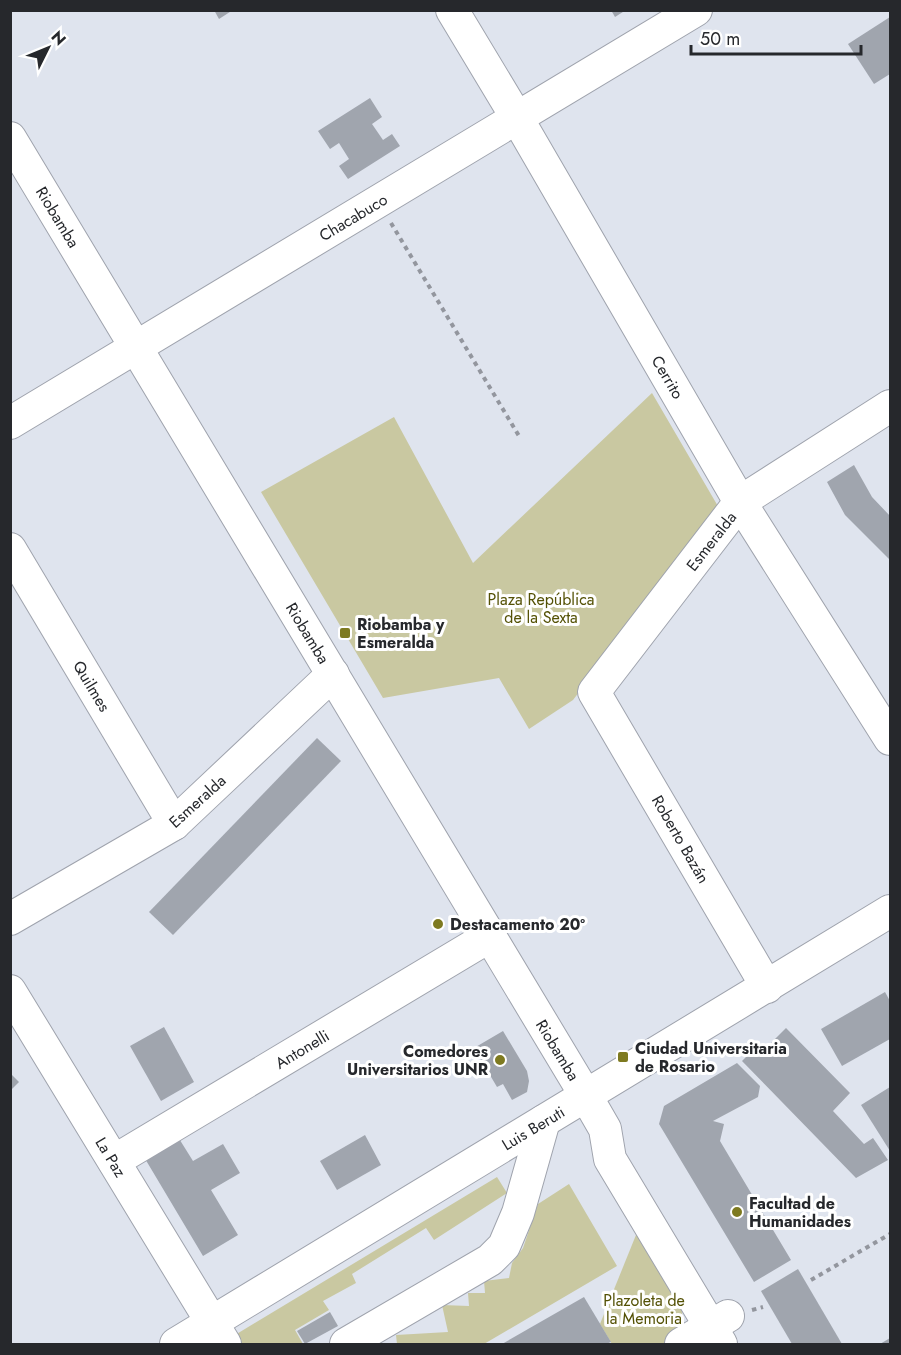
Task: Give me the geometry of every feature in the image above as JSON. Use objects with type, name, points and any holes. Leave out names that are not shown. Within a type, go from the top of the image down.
[{"type":"street","name":"Cerrito","points":[[452,10],[740,502],[891,739]]},
{"type":"street","name":"Chacabuco","points":[[10,423],[696,10]]},
{"type":"street","name":"Riobamba","points":[[10,138],[605,1129],[628,1148],[720,1329],[744,1344]]},
{"type":"street","name":"Esmeralda","points":[[594,692],[740,502],[891,406]]},
{"type":"street","name":"Quilmes","points":[[10,549],[174,824]]},
{"type":"street","name":"Esmeralda","points":[[10,919],[174,824],[333,674]]},
{"type":"street","name":"Roberto Bazán","points":[[594,692],[767,987]]},
{"type":"street","name":"Luis Beruti","points":[[176,1344],[218,1334],[544,1121],[891,911]]},
{"type":"street","name":"Antonelli","points":[[114,1161],[490,936]]},
{"type":"street","name":"La Paz","points":[[10,991],[218,1334]]},
{"type":"street","points":[[346,1344],[490,1260],[504,1246],[518,1213],[544,1121]]},
{"type":"street","points":[[681,1344],[720,1329]]},
{"type":"path","points":[[378,201],[519,436]]},
{"type":"path","points":[[811,1280],[891,1234]]},
{"type":"green space","name":"Plaza República de la Sexta","points":[[652,393],[719,508],[573,700],[529,729],[499,678],[383,698],[261,492],[394,417],[473,563]]},
{"type":"green space","points":[[497,1177],[507,1193],[434,1240],[426,1228],[352,1274],[356,1283],[323,1301],[329,1310],[295,1330],[303,1344],[241,1344],[235,1335]]},
{"type":"green space","points":[[569,1184],[617,1266],[484,1344],[397,1344],[396,1335],[448,1332],[442,1305],[469,1306],[468,1293],[485,1293],[484,1281],[509,1278],[512,1263],[523,1248],[538,1204]]},
{"type":"green space","name":"Plazoleta de la Memoria","points":[[638,1230],[682,1305],[677,1336],[670,1344],[612,1344],[600,1324]]},
{"type":"building","points":[[214,10],[233,10],[219,19]]},
{"type":"building","points":[[611,10],[626,10],[615,17]]},
{"type":"building","points":[[890,17],[890,74],[874,84],[848,44]]},
{"type":"building","points":[[370,98],[382,117],[372,124],[383,140],[392,134],[400,146],[348,179],[339,166],[349,159],[339,143],[330,149],[318,131]]},
{"type":"building","points":[[854,465],[872,497],[890,516],[890,560],[845,515],[827,482]]},
{"type":"building","points":[[317,738],[341,761],[173,935],[149,912]]},
{"type":"building","points":[[885,992],[890,1001],[890,1039],[842,1066],[821,1029]]},
{"type":"building","points":[[164,1027],[194,1082],[161,1101],[130,1046]]},
{"type":"building","points":[[786,1028],[850,1093],[833,1111],[864,1144],[873,1138],[888,1160],[856,1178],[742,1061],[760,1043],[766,1048]]},
{"type":"building","name":"Comedores Universitarios UNR","points":[[503,1031],[527,1071],[529,1081],[527,1092],[512,1100],[503,1084],[497,1087],[474,1048]]},
{"type":"building","points":[[737,1063],[760,1086],[758,1097],[713,1121],[724,1124],[720,1141],[791,1260],[754,1282],[659,1124],[664,1106]]},
{"type":"building","points":[[10,1073],[19,1082],[10,1091]]},
{"type":"building","points":[[890,1087],[890,1151],[861,1105]]},
{"type":"building","points":[[365,1135],[381,1165],[337,1190],[320,1161]]},
{"type":"building","points":[[178,1137],[193,1161],[223,1144],[240,1173],[211,1190],[238,1235],[203,1256],[144,1157]]},
{"type":"building","points":[[798,1269],[842,1344],[792,1344],[761,1291]]},
{"type":"building","points":[[584,1297],[611,1342],[606,1344],[502,1344]]},
{"type":"building","points":[[330,1312],[338,1326],[305,1344],[297,1331]]},
{"type":"building","points":[[890,1338],[890,1344],[880,1344]]},
{"type":"place","name":"Riobamba y Esmeralda","points":[[345,633]]},
{"type":"place","name":"Destacamento 20º","points":[[438,924]]},
{"type":"place","name":"Ciudad Universitaria de Rosario","points":[[623,1057]]},
{"type":"place","name":"Comedores Universitarios UNR","points":[[500,1060]]},
{"type":"place","name":"Facultad de Humanidades","points":[[737,1212]]}]
